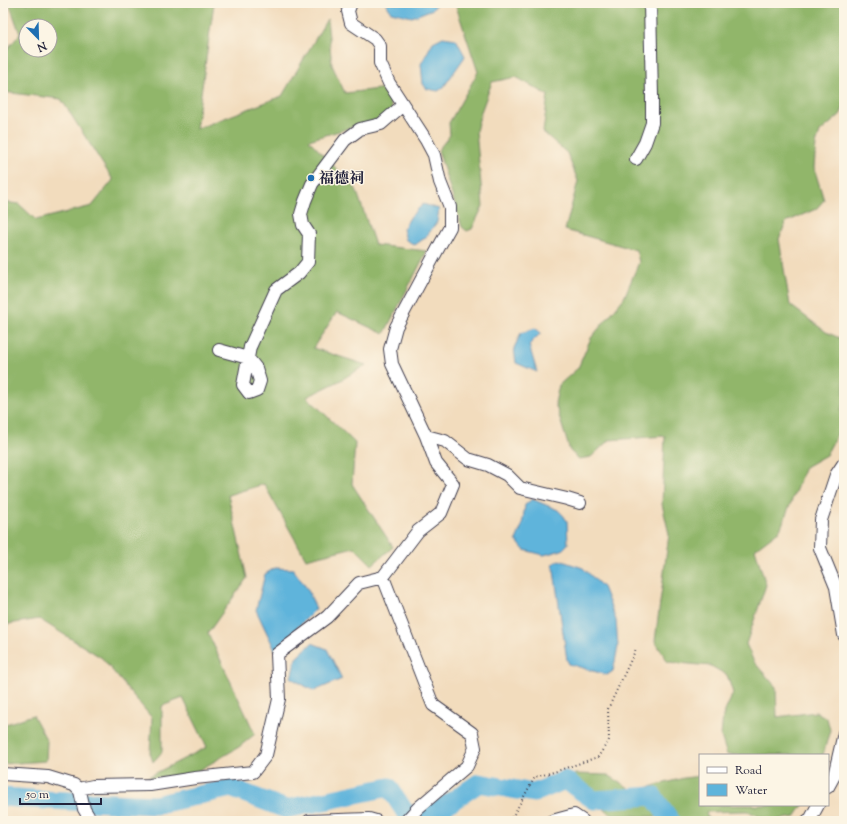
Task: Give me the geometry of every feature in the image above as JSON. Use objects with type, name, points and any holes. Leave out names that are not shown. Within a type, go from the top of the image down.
[{"type":"street","points":[[79,790],[93,786],[150,785],[195,778],[253,772],[266,755],[279,699],[278,654],[327,617],[359,583],[383,577],[418,531],[441,513],[453,484],[436,463],[426,436],[392,364],[390,349],[396,327],[450,226],[450,207],[440,182],[434,155],[426,140],[388,83],[380,63],[380,46],[375,39],[351,23],[348,11],[351,3]]},
{"type":"street","points":[[636,159],[645,142],[652,123],[650,3]]},
{"type":"street","points":[[218,350],[248,358],[250,347],[276,290],[299,273],[308,262],[309,234],[300,214],[312,184],[345,140],[360,129],[381,124],[403,106]]},
{"type":"street","points":[[426,436],[446,441],[468,459],[488,465],[507,475],[520,488],[580,503]]},
{"type":"street","points":[[844,463],[836,475],[821,520],[820,548],[836,587],[844,635]]},
{"type":"street","points":[[383,577],[433,704],[472,733],[475,748],[467,766],[418,808],[406,821]]},
{"type":"street","points":[[829,785],[834,776],[844,733]]},
{"type":"street","points":[[3,774],[48,777],[74,785],[79,790],[84,809],[93,821]]},
{"type":"street","points":[[807,821],[811,818],[817,806]]},
{"type":"street","points":[[552,821],[574,815],[583,821]]},
{"type":"street","points":[[309,821],[369,819],[376,821]]},
{"type":"path","points":[[510,821],[535,777],[598,758],[609,740],[608,709],[636,649]]},
{"type":"green space","points":[[9,3],[214,3],[196,129],[282,96],[327,19],[332,65],[345,93],[387,88],[393,115],[309,140],[356,189],[375,245],[427,251],[384,334],[337,312],[313,348],[366,365],[341,380],[307,397],[355,443],[352,484],[393,547],[372,565],[354,547],[306,559],[264,484],[228,495],[247,578],[208,633],[255,734],[239,747],[191,775],[146,778],[207,747],[183,698],[162,706],[162,752],[153,762],[150,753],[152,718],[102,658],[39,619],[3,625],[3,202],[19,204],[36,220],[92,206],[113,180],[61,99],[3,92],[3,54],[18,36],[18,58],[58,58],[58,18],[18,18],[18,28]]},
{"type":"green space","points":[[455,3],[844,3],[844,107],[840,115],[820,132],[816,144],[814,168],[824,200],[816,209],[786,222],[779,239],[790,305],[826,332],[844,340],[844,404],[841,409],[844,421],[826,455],[805,467],[780,530],[755,549],[766,585],[746,644],[754,662],[776,687],[777,717],[816,712],[827,718],[830,730],[823,754],[727,754],[721,736],[723,716],[733,693],[727,675],[711,666],[668,662],[655,641],[669,534],[662,504],[665,436],[609,440],[591,457],[579,459],[570,451],[555,403],[559,385],[578,368],[591,338],[624,298],[639,262],[636,250],[565,230],[578,181],[567,153],[543,132],[548,95],[516,77],[492,82],[481,112],[476,131],[483,206],[472,229],[467,231],[462,227],[438,150],[450,135],[449,123],[478,72]]},
{"type":"green space","points":[[33,715],[47,741],[46,761],[3,764],[3,725]]},
{"type":"green space","points":[[575,774],[608,775],[634,791],[684,778],[699,776],[699,806],[802,806],[795,817],[770,821],[747,811],[706,812],[708,821],[674,821],[673,818],[611,815],[572,780]]},
{"type":"water","points":[[387,3],[437,3],[433,9],[412,17],[391,12]]},
{"type":"water","points":[[443,37],[456,39],[465,56],[443,88],[438,91],[427,89],[423,84],[421,64],[433,42]]},
{"type":"water","points":[[423,204],[439,209],[437,222],[426,237],[415,245],[406,240],[403,229],[411,216]]},
{"type":"water","points":[[535,328],[541,333],[529,345],[537,372],[516,363],[514,348],[521,333]]},
{"type":"water","points":[[532,499],[558,510],[567,521],[568,544],[562,550],[544,555],[524,550],[516,540],[522,526],[525,505]]},
{"type":"water","points":[[559,560],[583,568],[603,587],[616,620],[618,647],[613,671],[607,675],[569,664],[567,660],[553,564]]},
{"type":"water","points":[[275,568],[293,569],[308,590],[316,609],[275,650],[256,610],[265,574]]},
{"type":"water","points":[[312,643],[327,649],[342,679],[314,691],[291,678],[296,658]]},
{"type":"waterway","points":[[3,797],[155,805],[231,788],[286,809],[389,787],[405,812],[424,820],[479,783],[534,793],[565,780],[594,800],[653,796],[671,821]]},
{"type":"place","name":"福德祠","points":[[311,178]]}]
